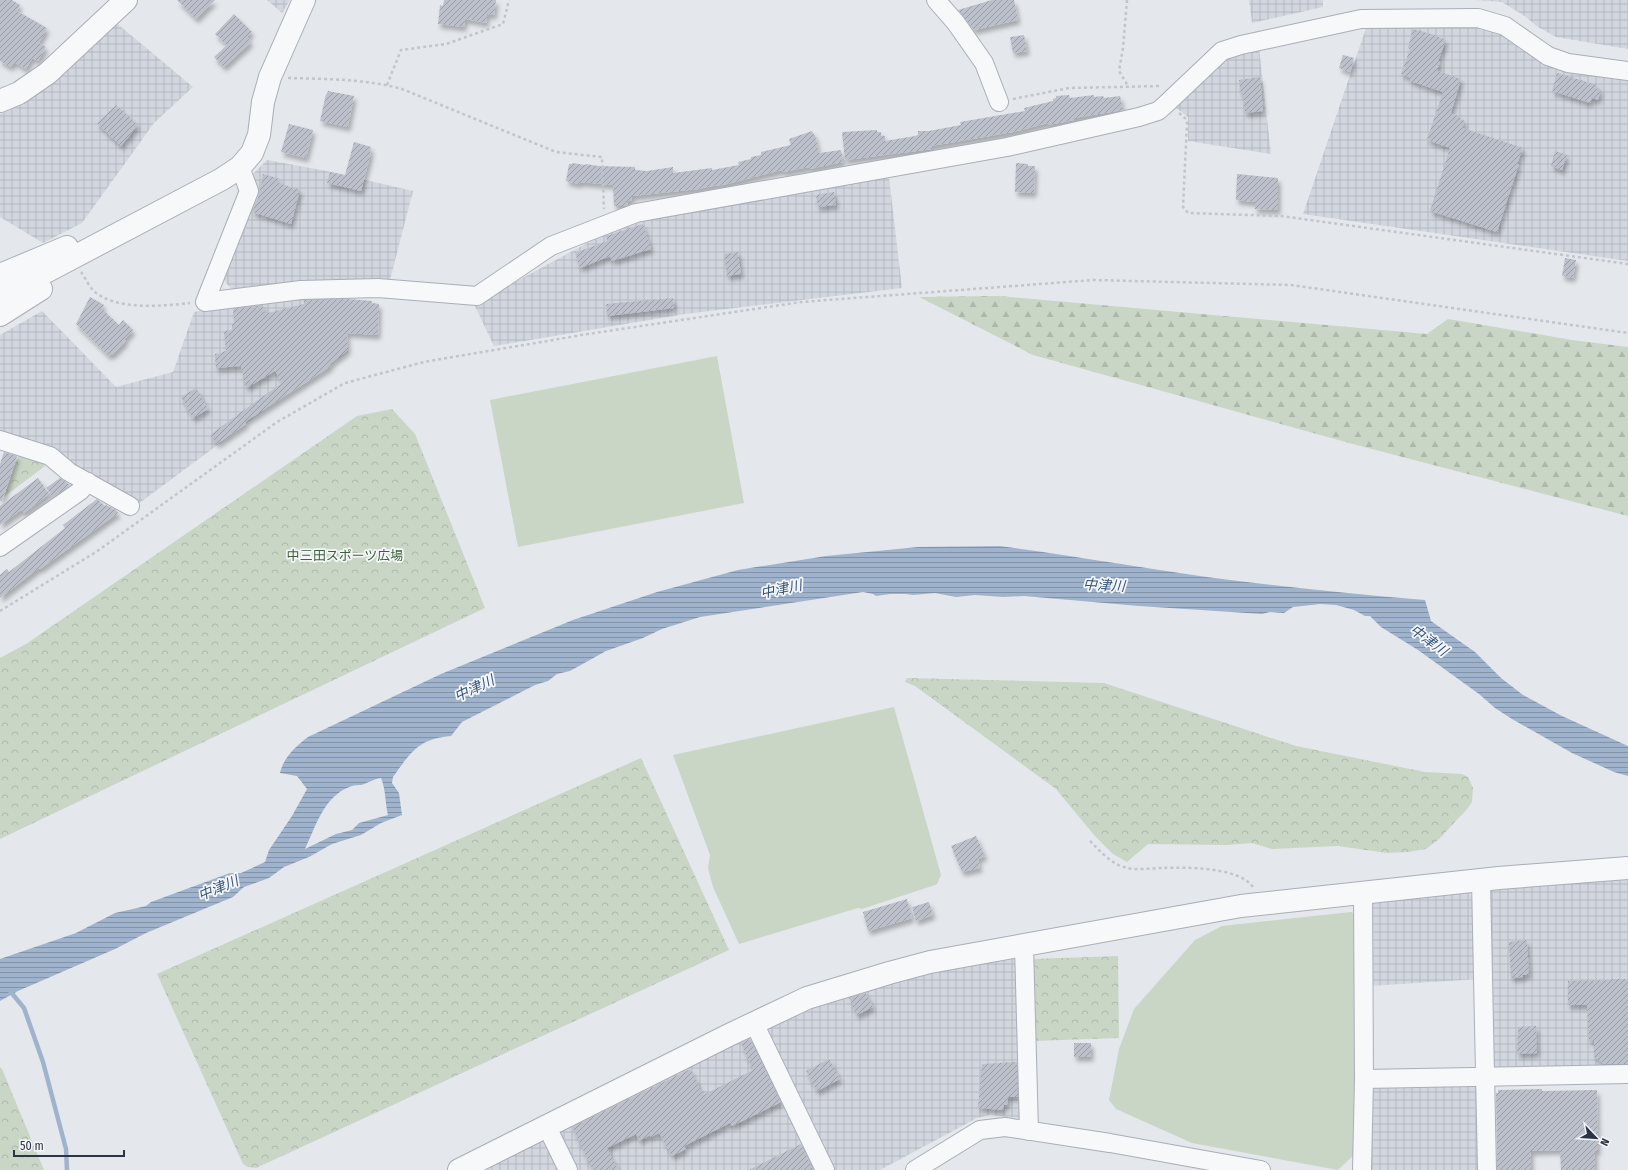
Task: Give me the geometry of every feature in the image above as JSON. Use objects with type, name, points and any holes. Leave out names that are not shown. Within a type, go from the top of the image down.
[{"type":"street","points":[[0,101],[19,93],[48,73],[126,0]]},
{"type":"street","points":[[0,296],[222,179],[240,167],[252,153],[259,135],[263,102],[270,77],[304,0]]},
{"type":"street","points":[[936,0],[956,23],[984,63],[999,102]]},
{"type":"street","points":[[240,167],[249,191],[205,302],[300,290],[378,288],[477,296],[551,246],[636,213],[1007,147],[1139,117],[1158,111],[1222,51],[1241,45],[1361,19],[1478,18],[1505,26],[1548,56],[1568,63],[1628,71]]},
{"type":"street","points":[[0,275],[63,247],[71,246],[78,255]]},
{"type":"street","points":[[0,315],[58,278],[78,255]]},
{"type":"street","points":[[0,440],[50,456],[69,472],[130,506]]},
{"type":"street","points":[[0,547],[80,491],[88,482]]},
{"type":"street","points":[[459,1170],[807,998],[889,972],[930,962],[1261,904],[1481,880],[1628,868]]},
{"type":"street","points":[[1481,880],[1487,1170]]},
{"type":"street","points":[[1362,1170],[1364,1079],[1363,892]]},
{"type":"street","points":[[1024,946],[1030,1131]]},
{"type":"street","points":[[754,1024],[825,1170]]},
{"type":"street","points":[[1364,1079],[1628,1074]]},
{"type":"street","points":[[546,1127],[568,1170]]},
{"type":"street","points":[[915,1170],[980,1130],[1005,1128],[1110,1143],[1261,1170]]},
{"type":"path","points":[[388,85],[401,50],[446,44],[503,24],[509,0]]},
{"type":"path","points":[[1127,0],[1123,48],[1119,71],[1129,87]]},
{"type":"path","points":[[270,77],[357,80],[388,85],[402,89],[556,152],[602,157],[604,225]]},
{"type":"path","points":[[999,102],[1069,88],[1186,85]]},
{"type":"path","points":[[1165,105],[1182,114],[1187,123],[1183,207],[1188,213],[1281,216],[1628,264]]},
{"type":"path","points":[[78,255],[92,290],[102,297],[123,304],[159,306],[205,302]]},
{"type":"path","points":[[0,611],[96,552],[277,422],[345,383],[424,362],[588,334],[801,302],[1093,280],[1291,285],[1628,333]]},
{"type":"path","points":[[1090,841],[1112,862],[1124,868],[1178,868],[1233,874],[1243,878],[1251,884],[1261,904]]},
{"type":"shaded area","points":[[267,0],[290,0],[282,13]]},
{"type":"shaded area","points":[[1249,0],[1323,0],[1323,7],[1252,23]]},
{"type":"shaded area","points":[[1475,0],[1628,0],[1628,49],[1556,37],[1538,27],[1526,17],[1502,2]]},
{"type":"shaded area","points":[[114,21],[193,87],[154,123],[82,223],[43,243],[0,217],[0,114],[14,108],[48,86]]},
{"type":"shaded area","points":[[1470,26],[1502,33],[1628,78],[1628,261],[1303,214],[1366,28]]},
{"type":"shaded area","points":[[1259,48],[1271,154],[1188,141],[1188,117],[1175,107],[1210,69],[1237,52]]},
{"type":"shaded area","points":[[267,160],[327,171],[413,191],[390,280],[235,293],[220,276],[253,174]]},
{"type":"shaded area","points":[[889,177],[902,288],[685,314],[494,346],[474,304],[593,240],[636,221]]},
{"type":"shaded area","points":[[344,293],[348,352],[262,412],[134,507],[0,433],[0,335],[42,311],[116,387],[173,372],[194,312],[272,297]]},
{"type":"shaded area","points":[[1628,874],[1628,1067],[1488,1071],[1489,886]]},
{"type":"shaded area","points":[[1468,885],[1478,925],[1479,979],[1369,986],[1368,903]]},
{"type":"shaded area","points":[[1015,954],[1022,1118],[990,1115],[977,1118],[880,1170],[832,1170],[764,1033],[765,1025],[852,987]]},
{"type":"shaded area","points":[[749,1033],[822,1170],[572,1170],[556,1128]]},
{"type":"shaded area","points":[[1478,1080],[1485,1170],[1369,1170],[1371,1083]]},
{"type":"shaded area","points":[[540,1137],[546,1139],[561,1170],[477,1170]]},
{"type":"green space","points":[[999,296],[1427,334],[1448,319],[1572,340],[1628,347],[1628,516],[1349,443],[1033,355],[919,297]]},
{"type":"green space","points":[[717,356],[744,503],[518,547],[490,400]]},
{"type":"green space","name":"中三田スポーツ広場","points":[[392,409],[415,434],[485,608],[0,839],[0,658],[26,644],[357,416]]},
{"type":"green space","points":[[20,451],[40,457],[45,466],[4,497]]},
{"type":"green space","points":[[907,678],[1104,683],[1296,746],[1425,772],[1462,774],[1468,777],[1473,788],[1472,802],[1439,839],[1426,849],[1387,853],[1338,846],[1272,849],[1252,843],[1227,845],[1148,844],[1127,862],[1113,854],[1094,835],[1056,789],[915,686],[905,682]]},
{"type":"green space","points":[[894,707],[941,875],[937,884],[862,909],[858,908],[739,944],[713,887],[708,868],[710,855],[673,755]]},
{"type":"green space","points":[[641,758],[729,950],[256,1168],[248,1167],[243,1164],[157,974]]},
{"type":"green space","points":[[1351,912],[1357,915],[1355,1154],[1338,1170],[1192,1143],[1116,1109],[1109,1100],[1119,1049],[1134,1009],[1195,940],[1222,926]]},
{"type":"green space","points":[[1118,956],[1119,1038],[1034,1041],[1032,959]]},
{"type":"green space","points":[[0,1067],[2,1069],[44,1170],[0,1170]]},
{"type":"water","name":"中津川","points":[[1000,546],[1230,580],[1425,600],[1431,621],[1475,652],[1501,678],[1523,695],[1562,716],[1628,746],[1628,776],[1614,772],[1572,753],[1512,719],[1418,650],[1381,627],[1370,616],[1365,616],[1354,610],[1336,605],[1320,604],[1293,607],[1284,613],[1270,612],[1262,614],[1139,606],[1024,596],[1003,597],[975,595],[956,597],[935,593],[913,595],[890,594],[876,596],[863,592],[700,617],[662,629],[643,638],[606,651],[570,671],[557,674],[548,681],[535,685],[462,722],[451,736],[431,740],[416,748],[393,777],[392,783],[399,793],[402,815],[381,823],[361,835],[332,844],[309,857],[284,867],[269,878],[244,887],[233,897],[146,933],[115,949],[18,991],[0,1001],[0,959],[76,933],[115,913],[146,906],[151,902],[230,873],[241,873],[265,862],[269,850],[292,816],[307,789],[297,776],[280,773],[284,762],[291,753],[308,737],[441,674],[573,620],[657,592],[738,570],[826,556],[918,547]],"holes":[[[381,778],[388,815],[359,823],[352,830],[336,834],[305,849],[317,821],[334,796],[342,790],[361,785],[375,779]]]},
{"type":"building","points":[[0,0],[12,0],[20,5],[17,11],[47,28],[39,43],[46,47],[38,61],[32,58],[26,69],[14,62],[11,67],[0,61]]},
{"type":"building","points":[[177,0],[215,0],[196,19]]},
{"type":"building","points":[[444,0],[496,0],[494,15],[487,14],[486,23],[465,19],[464,27],[438,24],[440,5],[443,6]]},
{"type":"building","points":[[992,0],[1014,0],[1018,20],[974,30],[958,10]]},
{"type":"building","points":[[234,14],[252,32],[247,37],[251,42],[224,67],[214,57],[227,45],[215,34]]},
{"type":"building","points":[[1413,29],[1438,36],[1446,40],[1438,61],[1440,62],[1437,71],[1461,79],[1451,113],[1465,121],[1462,128],[1523,148],[1497,232],[1430,211],[1450,148],[1427,140],[1443,92],[1410,81],[1411,78],[1401,74],[1410,49],[1408,48]]},
{"type":"building","points":[[1024,35],[1027,51],[1013,53],[1010,37]]},
{"type":"building","points":[[1343,55],[1354,58],[1350,72],[1339,68]]},
{"type":"building","points":[[1557,73],[1597,85],[1596,88],[1601,90],[1598,100],[1592,98],[1590,103],[1552,91]]},
{"type":"building","points":[[1260,77],[1263,111],[1245,113],[1243,95],[1241,95],[1239,80]]},
{"type":"building","points":[[328,91],[354,96],[348,127],[320,121]]},
{"type":"building","points":[[1069,95],[1070,98],[1094,95],[1094,97],[1103,96],[1104,98],[1120,96],[1123,110],[1074,118],[1074,120],[1048,125],[1048,123],[1013,132],[931,146],[932,149],[845,160],[842,132],[877,130],[877,132],[881,132],[881,136],[885,136],[885,141],[915,136],[918,135],[918,131],[929,131],[961,125],[960,122],[1025,111],[1024,108],[1053,101],[1056,96]]},
{"type":"building","points":[[116,105],[138,125],[121,146],[97,123]]},
{"type":"building","points":[[289,124],[313,130],[306,158],[281,152]]},
{"type":"building","points":[[812,131],[815,135],[819,153],[841,150],[843,162],[809,169],[809,167],[783,172],[782,170],[719,186],[632,196],[632,200],[628,201],[628,205],[626,206],[614,206],[613,185],[580,182],[579,184],[566,181],[569,164],[572,163],[598,166],[635,167],[635,170],[647,171],[673,167],[673,173],[712,168],[712,170],[739,165],[738,162],[761,155],[761,152],[791,145],[789,139]]},
{"type":"building","points":[[354,142],[371,147],[371,153],[361,191],[327,183],[330,172],[345,175]]},
{"type":"building","points":[[1555,151],[1567,155],[1562,170],[1551,166]]},
{"type":"building","points":[[1016,163],[1035,166],[1034,193],[1015,192]]},
{"type":"building","points":[[263,174],[280,179],[278,183],[300,190],[291,224],[252,212],[259,195]]},
{"type":"building","points":[[1237,174],[1278,178],[1278,210],[1255,209],[1255,202],[1236,200]]},
{"type":"building","points":[[834,192],[836,205],[818,207],[816,195]]},
{"type":"building","points":[[643,224],[651,249],[612,261],[610,256],[580,268],[575,253],[607,241],[606,236]]},
{"type":"building","points":[[738,252],[741,274],[727,276],[724,254]]},
{"type":"building","points":[[1565,258],[1576,260],[1573,278],[1562,276]]},
{"type":"building","points":[[90,297],[104,305],[102,309],[119,325],[123,320],[133,330],[124,340],[126,341],[112,355],[111,354],[109,356],[76,324]]},
{"type":"building","points":[[673,298],[674,308],[607,316],[606,304]]},
{"type":"building","points":[[349,299],[372,301],[372,303],[379,304],[378,335],[347,333],[348,350],[330,364],[331,366],[245,422],[246,424],[217,444],[210,435],[282,383],[275,371],[246,388],[241,366],[216,368],[215,354],[226,351],[224,331],[232,330],[232,324],[234,323],[233,309],[263,305],[264,314],[304,304],[304,300]]},
{"type":"building","points":[[196,388],[208,409],[193,418],[181,397]]},
{"type":"building","points":[[4,452],[17,456],[2,501],[0,501],[0,464]]},
{"type":"building","points":[[38,478],[49,494],[24,513],[21,510],[0,525],[0,506]]},
{"type":"building","points":[[60,478],[70,485],[53,497],[46,488]]},
{"type":"building","points":[[97,499],[105,506],[106,505],[116,510],[118,513],[40,569],[39,568],[0,598],[0,575],[7,569],[9,572],[65,528],[63,525]]},
{"type":"building","points":[[976,836],[985,856],[978,859],[980,868],[962,872],[951,846]]},
{"type":"building","points":[[907,899],[912,918],[868,931],[863,912]]},
{"type":"building","points":[[929,902],[933,915],[916,921],[912,907]]},
{"type":"building","points":[[1527,940],[1529,975],[1511,978],[1509,942]]},
{"type":"building","points":[[1628,979],[1628,1064],[1604,1064],[1594,1057],[1594,1041],[1589,1041],[1587,1005],[1568,1005],[1568,981]]},
{"type":"building","points":[[866,993],[873,1007],[857,1015],[849,998]]},
{"type":"building","points":[[1536,1026],[1537,1053],[1517,1054],[1518,1027]]},
{"type":"building","points":[[750,1039],[781,1102],[732,1126],[730,1123],[684,1146],[686,1149],[672,1156],[659,1133],[651,1137],[650,1135],[639,1141],[636,1134],[607,1148],[618,1170],[593,1170],[572,1127],[690,1069],[703,1095],[753,1070],[741,1043]]},
{"type":"building","points":[[1074,1043],[1091,1043],[1091,1057],[1074,1057]]},
{"type":"building","points":[[829,1059],[840,1079],[817,1091],[806,1071]]},
{"type":"building","points":[[1017,1062],[1018,1097],[1008,1097],[1007,1105],[1004,1105],[1003,1110],[978,1108],[982,1064]]},
{"type":"building","points":[[1542,1089],[1542,1091],[1597,1090],[1598,1151],[1595,1151],[1595,1170],[1561,1170],[1560,1150],[1531,1151],[1531,1170],[1497,1170],[1496,1093],[1498,1093],[1498,1090]]},
{"type":"building","points":[[801,1144],[813,1170],[749,1170]]},
{"type":"waterway","points":[[10,991],[24,1008],[43,1062],[66,1149],[67,1170]]}]
